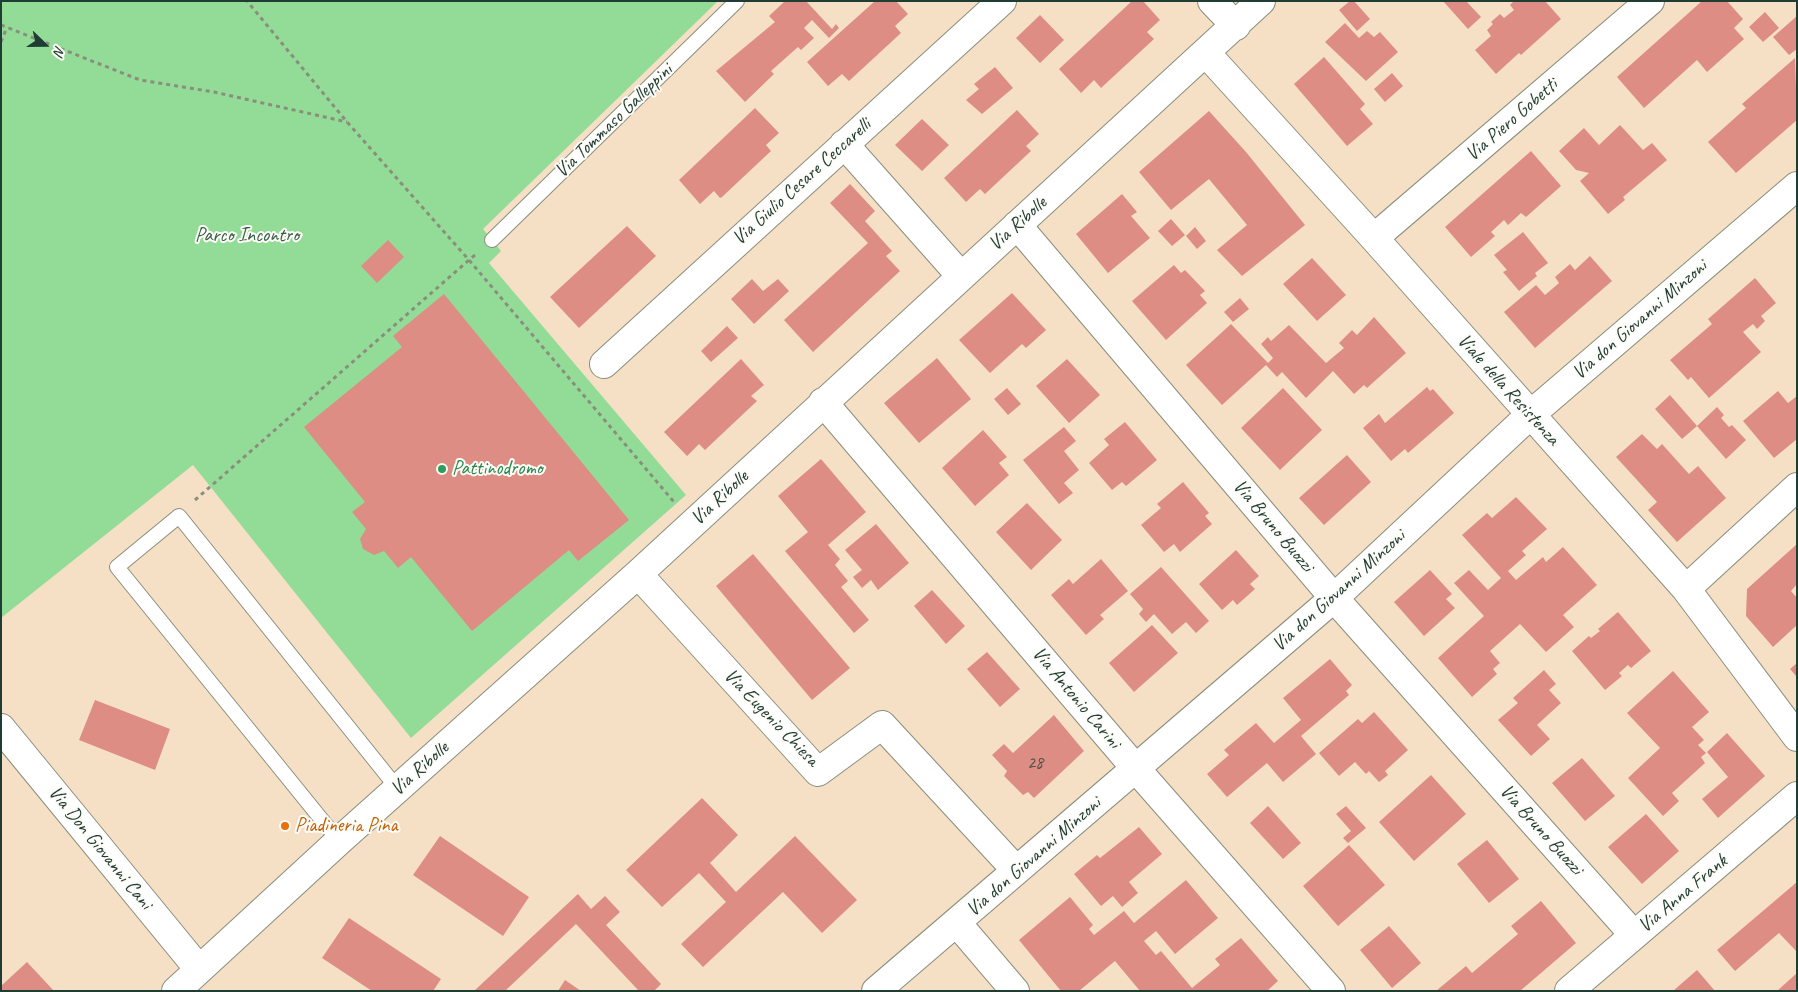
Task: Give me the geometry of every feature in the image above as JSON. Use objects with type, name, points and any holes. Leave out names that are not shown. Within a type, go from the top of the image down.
[{"type":"street","name":"Via Giulio Cesare Ceccarelli","points":[[604,364],[1002,1]]},
{"type":"street","points":[[1212,1],[1236,26]]},
{"type":"street","name":"Via Ribolle","points":[[176,991],[198,968],[338,841],[638,574],[1261,1]]},
{"type":"street","name":"Via Piero Gobetti","points":[[1374,238],[1650,1]]},
{"type":"street","name":"Viale della Resistenza","points":[[1206,53],[1374,238],[1686,589],[1797,737]]},
{"type":"street","points":[[844,144],[961,276]]},
{"type":"street","name":"Via don Giovanni Minzoni","points":[[876,991],[957,923],[1016,870],[1137,770],[1334,598],[1530,415],[1797,186]]},
{"type":"street","name":"Via Bruno Buozzi","points":[[1016,225],[1334,598],[1634,935]]},
{"type":"street","name":"Via Antonio Carini","points":[[823,402],[1137,770],[1332,991]]},
{"type":"street","points":[[1686,589],[1797,487]]},
{"type":"street","name":"Via Eugenio Chiesa","points":[[638,574],[818,772],[882,725],[1016,870]]},
{"type":"street","name":"Via Don Giovanni Cani","points":[[1,728],[198,968]]},
{"type":"street","name":"Via Anna Frank","points":[[1569,991],[1797,796]]},
{"type":"street","points":[[957,923],[1015,991]]},
{"type":"lane","name":"Via Tommaso Galleppini","points":[[492,240],[737,1]]},
{"type":"lane","points":[[338,841],[117,567],[179,516],[398,789]]},
{"type":"path","points":[[247,1],[347,122],[469,260],[692,524]]},
{"type":"path","points":[[1,25],[140,80],[214,92],[347,122]]},
{"type":"path","points":[[1,42],[7,27]]},
{"type":"path","points":[[179,516],[209,486],[492,240]]},
{"type":"green space","name":"Parco Incontro","points":[[1,1],[718,1],[483,229],[501,251],[489,263],[686,495],[411,738],[193,465],[1,618]]},
{"type":"building","points":[[785,1],[806,1],[832,29],[836,24],[839,28],[829,38],[812,20],[804,28],[814,38],[801,50],[798,47],[771,71],[774,74],[745,102],[716,71],[775,22],[769,16]]},
{"type":"building","points":[[875,1],[896,1],[908,14],[895,26],[901,33],[849,81],[842,74],[828,86],[807,62]]},
{"type":"building","points":[[1132,1],[1143,1],[1160,20],[1147,32],[1154,39],[1101,88],[1094,80],[1081,93],[1059,69]]},
{"type":"building","points":[[1350,1],[1354,1],[1370,19],[1357,31],[1339,10]]},
{"type":"building","points":[[1443,1],[1466,1],[1481,17],[1468,29]]},
{"type":"building","points":[[1514,1],[1545,1],[1561,19],[1521,55],[1519,53],[1496,74],[1475,50],[1491,36],[1487,30],[1493,24],[1491,22],[1500,14],[1504,18],[1514,10],[1510,5]]},
{"type":"building","points":[[1702,1],[1727,1],[1743,19],[1734,28],[1744,39],[1707,72],[1697,60],[1644,108],[1617,77]]},
{"type":"building","points":[[1765,12],[1779,28],[1763,42],[1749,27]]},
{"type":"building","points":[[1040,15],[1064,40],[1040,63],[1016,38]]},
{"type":"building","points":[[1797,16],[1797,49],[1789,55],[1773,37]]},
{"type":"building","points":[[1345,23],[1359,38],[1367,31],[1374,37],[1380,32],[1398,52],[1366,81],[1325,42]]},
{"type":"building","points":[[1324,57],[1365,104],[1360,109],[1373,124],[1347,146],[1294,84]]},
{"type":"building","points":[[1795,58],[1797,120],[1736,173],[1708,142],[1746,108],[1742,104]]},
{"type":"building","points":[[995,67],[1013,88],[982,114],[966,100],[979,89],[974,84]]},
{"type":"building","points":[[1392,73],[1403,86],[1385,102],[1374,89]]},
{"type":"building","points":[[755,108],[779,133],[766,145],[771,151],[722,197],[720,198],[714,191],[700,204],[679,180]]},
{"type":"building","points":[[1017,110],[1039,134],[1026,146],[1031,151],[985,194],[980,189],[966,202],[944,178]]},
{"type":"building","points":[[1209,111],[1246,152],[1305,225],[1242,276],[1217,250],[1247,225],[1209,179],[1171,210],[1139,172]]},
{"type":"building","points":[[922,119],[949,145],[922,171],[895,145]]},
{"type":"building","points":[[1620,125],[1643,150],[1652,143],[1667,160],[1623,197],[1625,200],[1608,214],[1580,181],[1589,173],[1576,170],[1559,151],[1584,128],[1599,145]]},
{"type":"building","points":[[1531,151],[1561,186],[1526,217],[1521,213],[1508,225],[1504,220],[1491,232],[1495,236],[1471,257],[1445,227]]},
{"type":"building","points":[[850,184],[875,211],[865,221],[892,251],[886,256],[900,271],[813,352],[784,320],[868,243],[830,203]]},
{"type":"building","points":[[1122,194],[1137,212],[1131,216],[1150,238],[1108,273],[1076,234]]},
{"type":"building","points":[[1171,219],[1185,235],[1172,246],[1158,231]]},
{"type":"building","points":[[627,226],[656,256],[579,328],[550,297]]},
{"type":"building","points":[[1195,227],[1206,241],[1197,249],[1186,236]]},
{"type":"building","points":[[1523,232],[1548,263],[1535,273],[1537,276],[1519,291],[1503,272],[1507,270],[1494,255]]},
{"type":"building","points":[[388,240],[404,257],[377,283],[361,266]]},
{"type":"building","points":[[1590,256],[1612,281],[1535,348],[1504,312],[1536,285],[1545,295],[1559,283],[1555,277],[1570,264],[1575,270]]},
{"type":"building","points":[[1312,258],[1346,295],[1317,321],[1283,284]]},
{"type":"building","points":[[1174,265],[1181,273],[1185,270],[1205,291],[1200,295],[1207,303],[1166,340],[1132,301]]},
{"type":"building","points":[[1755,278],[1776,303],[1761,316],[1765,321],[1757,329],[1753,324],[1743,332],[1761,352],[1709,398],[1691,377],[1688,380],[1670,360],[1712,324],[1708,319]]},
{"type":"building","points":[[752,279],[763,291],[778,279],[789,291],[754,324],[731,299]]},
{"type":"building","points":[[1012,293],[1046,330],[1026,348],[1022,344],[990,373],[959,340]]},
{"type":"building","name":"Pattinodromo","points":[[444,294],[629,520],[578,561],[569,550],[472,631],[411,557],[398,568],[384,551],[374,555],[363,549],[360,539],[366,529],[352,512],[365,502],[304,427],[402,347],[393,336]]},
{"type":"building","points":[[1240,298],[1249,309],[1233,322],[1224,312]]},
{"type":"building","points":[[1374,317],[1406,353],[1367,388],[1364,385],[1354,394],[1333,371],[1306,398],[1282,372],[1277,377],[1266,365],[1222,405],[1186,365],[1231,324],[1268,363],[1273,358],[1261,344],[1268,337],[1271,341],[1289,325],[1326,363],[1344,348],[1339,343],[1352,330],[1357,335]]},
{"type":"building","points":[[727,326],[738,338],[711,362],[701,351]]},
{"type":"building","points":[[937,358],[971,399],[919,443],[884,403]]},
{"type":"building","points":[[741,359],[764,385],[751,396],[757,401],[705,450],[699,444],[687,456],[664,432]]},
{"type":"building","points":[[1067,359],[1100,395],[1069,423],[1036,386]]},
{"type":"building","points":[[1427,387],[1430,391],[1433,389],[1454,413],[1408,453],[1405,449],[1391,461],[1363,428],[1379,414],[1385,423]]},
{"type":"building","points":[[1007,388],[1021,404],[1008,415],[994,399]]},
{"type":"building","points":[[1283,388],[1322,430],[1280,470],[1241,428]]},
{"type":"building","points":[[1778,391],[1788,403],[1797,396],[1797,439],[1774,458],[1743,421]]},
{"type":"building","points":[[1670,395],[1697,426],[1682,439],[1655,409]]},
{"type":"building","points":[[1717,407],[1724,415],[1721,418],[1729,427],[1732,425],[1746,440],[1726,459],[1697,426]]},
{"type":"building","points":[[1125,422],[1157,460],[1126,486],[1122,482],[1112,490],[1089,463],[1109,445],[1104,439]]},
{"type":"building","points":[[1064,427],[1076,441],[1064,451],[1079,470],[1064,483],[1073,493],[1059,504],[1023,460]]},
{"type":"building","points":[[983,430],[1007,457],[999,463],[1009,475],[975,506],[942,468]]},
{"type":"building","points":[[1642,434],[1657,449],[1662,444],[1689,474],[1698,466],[1726,498],[1677,542],[1648,510],[1657,502],[1616,457]]},
{"type":"building","points":[[1347,455],[1371,482],[1324,525],[1299,498]]},
{"type":"building","points":[[821,459],[866,512],[828,545],[840,559],[835,565],[848,581],[841,587],[869,620],[854,633],[785,551],[808,532],[778,496]]},
{"type":"building","points":[[1183,482],[1209,513],[1205,516],[1212,524],[1180,552],[1174,544],[1164,552],[1141,525],[1161,508],[1157,504]]},
{"type":"building","points":[[1516,497],[1547,529],[1522,551],[1526,555],[1508,571],[1516,580],[1543,557],[1546,562],[1563,547],[1597,585],[1563,615],[1574,627],[1546,652],[1520,624],[1490,651],[1500,663],[1493,669],[1497,674],[1472,697],[1438,658],[1484,616],[1454,583],[1469,570],[1488,590],[1501,578],[1462,535],[1487,513],[1492,518]]},
{"type":"building","points":[[1027,503],[1062,540],[1031,570],[996,532]]},
{"type":"building","points":[[876,524],[909,563],[878,590],[871,580],[862,588],[853,577],[862,570],[845,550]]},
{"type":"building","points":[[1797,544],[1797,584],[1791,591],[1797,598],[1797,625],[1773,647],[1746,616],[1747,589]]},
{"type":"building","points":[[1236,550],[1259,576],[1250,584],[1255,589],[1237,605],[1233,600],[1222,610],[1199,584]]},
{"type":"building","points":[[753,554],[850,668],[812,700],[716,586]]},
{"type":"building","points":[[1101,559],[1128,591],[1100,615],[1104,619],[1086,635],[1051,595],[1069,579],[1073,584]]},
{"type":"building","points":[[1161,567],[1209,621],[1196,633],[1186,622],[1172,634],[1154,614],[1146,622],[1139,614],[1143,609],[1130,594]]},
{"type":"building","points":[[1430,570],[1452,594],[1446,599],[1455,608],[1424,636],[1394,602]]},
{"type":"building","points":[[932,590],[965,626],[946,644],[914,606]]},
{"type":"building","points":[[1618,612],[1651,651],[1631,668],[1628,665],[1619,673],[1622,676],[1605,690],[1572,651],[1589,636],[1591,638],[1600,631],[1598,629]]},
{"type":"building","points":[[1152,625],[1178,653],[1134,692],[1109,663]]},
{"type":"building","points":[[987,652],[1020,689],[1000,707],[967,669]]},
{"type":"building","points":[[1330,659],[1352,685],[1346,691],[1349,695],[1301,736],[1316,754],[1283,782],[1267,763],[1227,797],[1207,774],[1229,755],[1224,750],[1256,723],[1274,743],[1301,720],[1283,698]]},
{"type":"building","points":[[1797,663],[1797,677],[1790,669]]},
{"type":"building","points":[[1544,670],[1556,684],[1549,690],[1561,703],[1537,725],[1550,739],[1531,756],[1498,720],[1518,703],[1513,698]]},
{"type":"building","points":[[1673,671],[1709,712],[1692,727],[1704,740],[1698,745],[1706,753],[1701,757],[1705,763],[1672,793],[1679,801],[1663,816],[1628,778],[1660,748],[1627,713]]},
{"type":"building","points":[[95,700],[170,729],[155,770],[79,740]]},
{"type":"building","points":[[1374,712],[1408,750],[1385,771],[1388,775],[1379,782],[1369,771],[1366,774],[1355,762],[1339,776],[1319,753],[1358,719],[1362,723]]},
{"type":"building","points":[[1054,715],[1084,751],[1034,798],[1028,792],[1023,795],[1004,776],[1007,771],[992,755],[1004,744],[1013,753]]},
{"type":"building","points":[[1727,733],[1765,776],[1718,818],[1702,799],[1728,777],[1707,752]]},
{"type":"building","points":[[1582,758],[1615,796],[1585,821],[1552,783]]},
{"type":"building","points":[[1431,775],[1466,814],[1414,861],[1379,822]]},
{"type":"building","points":[[702,798],[738,835],[710,863],[736,892],[795,836],[857,900],[822,933],[783,892],[703,967],[681,944],[726,902],[699,873],[662,907],[626,870]]},
{"type":"building","points":[[1268,806],[1301,843],[1283,859],[1250,823]]},
{"type":"building","points":[[1346,806],[1366,828],[1348,843],[1343,838],[1351,831],[1336,814]]},
{"type":"building","points":[[1646,814],[1679,851],[1642,884],[1608,847]]},
{"type":"building","points":[[1139,827],[1162,854],[1129,882],[1138,893],[1122,907],[1113,896],[1101,906],[1074,874],[1097,855],[1100,858]]},
{"type":"building","points":[[440,836],[529,897],[503,936],[413,875]]},
{"type":"building","points":[[1487,840],[1519,879],[1489,903],[1457,864]]},
{"type":"building","points":[[1349,845],[1385,885],[1338,926],[1303,886]]},
{"type":"building","points":[[1186,880],[1218,918],[1175,954],[1156,931],[1144,941],[1156,955],[1161,951],[1192,988],[1220,965],[1215,959],[1241,938],[1278,981],[1267,991],[1140,991],[1115,961],[1079,991],[1061,991],[1019,940],[1070,897],[1093,925],[1089,929],[1094,935],[1124,911],[1134,923]]},
{"type":"building","points":[[1797,882],[1797,952],[1779,933],[1735,971],[1717,950]]},
{"type":"building","points":[[578,894],[591,909],[605,896],[620,912],[606,925],[661,984],[654,991],[639,991],[576,924],[505,991],[474,991]]},
{"type":"building","points":[[1541,901],[1576,943],[1520,991],[1436,991],[1466,966],[1472,973],[1518,934],[1511,926]]},
{"type":"building","points":[[349,918],[441,979],[433,991],[372,991],[322,958]]},
{"type":"building","points":[[1389,926],[1421,963],[1392,988],[1360,950]]},
{"type":"building","points":[[27,962],[54,991],[1,991],[1,986]]},
{"type":"building","points":[[1697,970],[1715,991],[1673,991]]},
{"type":"building","points":[[1797,973],[1797,991],[1777,991]]},
{"type":"building","points":[[565,980],[581,991],[558,991]]},
{"type":"place","name":"Pattinodromo","points":[[442,469]]},
{"type":"place","name":"Piadineria Pina","points":[[285,826]]}]
